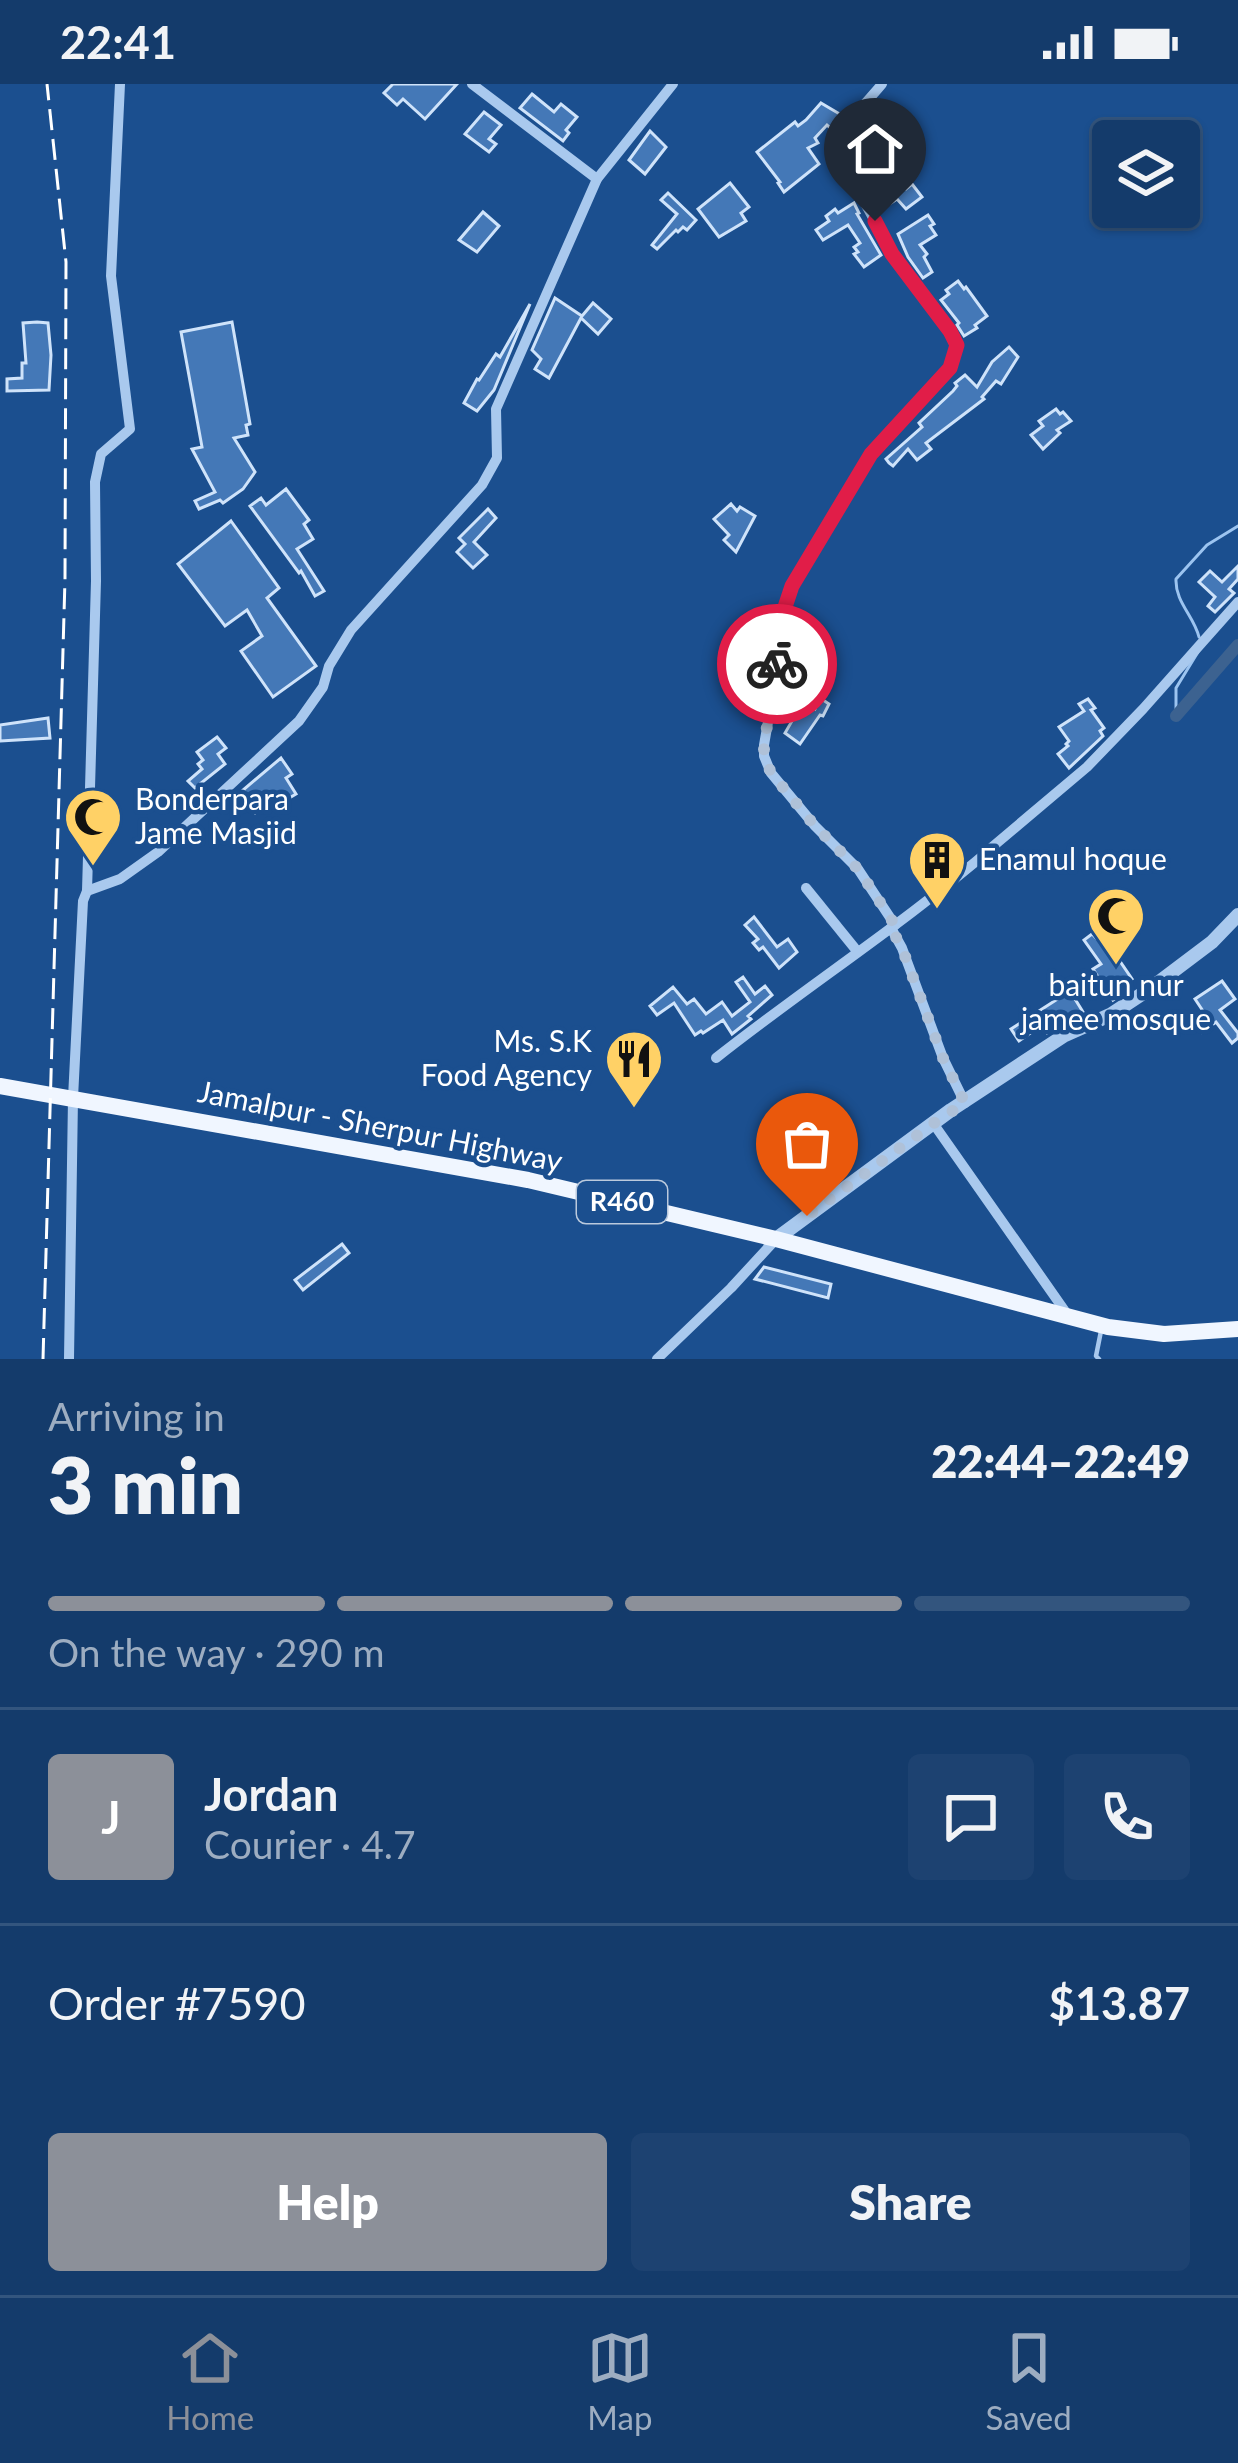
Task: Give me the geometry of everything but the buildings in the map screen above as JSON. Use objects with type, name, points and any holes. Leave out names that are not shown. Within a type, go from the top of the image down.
[{"type":"main road","name":"Jamalpur - Sherpur Highway","points":[[0,1086],[529,1180],[776,1239],[1102,1326],[1164,1334],[1238,1329]]},
{"type":"street","points":[[69,1359],[74,1098],[87,891],[95,482],[101,454],[130,429],[111,276],[120,84]]},
{"type":"street","points":[[472,84],[597,179]]},
{"type":"street","points":[[87,891],[120,879],[158,852],[299,721],[323,687],[329,666],[351,630],[482,485],[497,458],[496,409],[597,179],[673,84]]},
{"type":"street","points":[[882,84],[846,128],[837,146],[839,155],[892,254],[957,345],[950,368],[871,454],[792,586],[782,616],[764,756],[771,773],[815,826],[858,869],[893,926],[965,1103]]},
{"type":"street","points":[[716,1058],[943,890],[1087,767],[1238,602]]},
{"type":"street","points":[[806,888],[857,951]]},
{"type":"street","points":[[657,1359],[776,1239],[934,1123],[1065,1035],[1110,1015],[1151,988],[1238,916]]},
{"type":"street","points":[[934,1123],[1069,1316]]},
{"type":"lane","points":[[1099,1359],[1102,1326]]},
{"type":"waterway","points":[[1199,637],[1178,595],[1176,579],[1207,545],[1238,526]]},
{"type":"waterway","points":[[1176,716],[1238,645]]},
{"type":"waterway","points":[[1176,716],[1176,688],[1198,652]]},
{"type":"railway","points":[[43,1359],[65,579],[66,262],[47,84]]},
{"type":"way so far","points":[[777,664],[764,745],[771,773],[858,869],[895,925],[891,928],[965,1103],[807,1216]]},
{"type":"place","name":"Bonderpara Jame Masjid","points":[[93,868]]},
{"type":"place","name":"Enamul hoque","points":[[937,911]]},
{"type":"place","name":"baitun nur jamee mosque","points":[[1116,967]]},
{"type":"place","name":"Ms. S.K Food Agency","points":[[634,1110]]},
{"type":"route","points":[[777,664],[782,616],[792,586],[871,454],[950,368],[957,345],[892,254],[875,221]]}]
